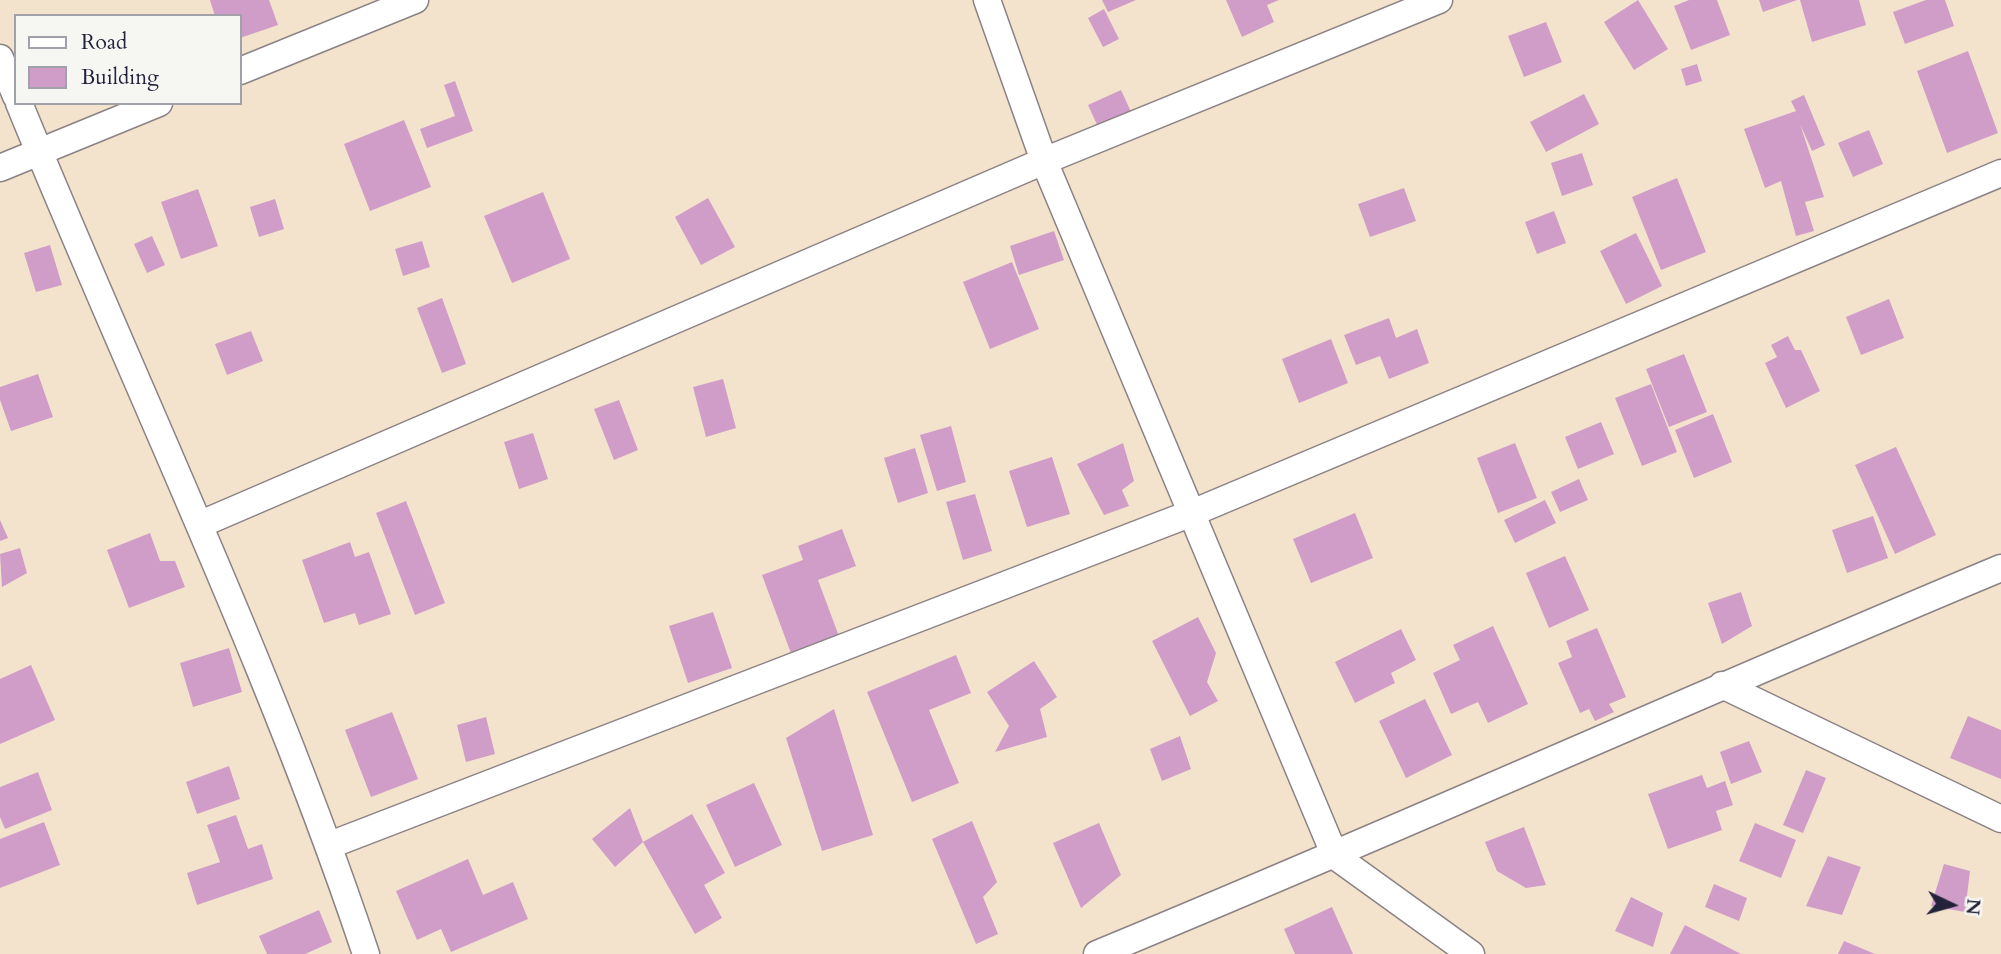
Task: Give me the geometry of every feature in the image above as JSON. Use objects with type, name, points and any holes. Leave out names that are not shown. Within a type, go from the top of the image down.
[{"type":"street","points":[[242,70],[365,10],[415,0]]},
{"type":"street","points":[[987,0],[1044,161],[1335,856],[1471,954]]},
{"type":"street","points":[[201,524],[1044,161],[1440,0]]},
{"type":"street","points":[[0,58],[14,91]]},
{"type":"street","points":[[20,105],[201,524],[330,845],[366,954]]},
{"type":"street","points":[[0,168],[154,105]]},
{"type":"street","points":[[330,845],[1192,513],[2001,173]]},
{"type":"street","points":[[1097,954],[1335,856],[1722,685],[2001,568]]},
{"type":"street","points":[[1722,685],[2001,819]]},
{"type":"building","points":[[210,0],[269,0],[278,25],[242,37],[242,14],[214,14]]},
{"type":"building","points":[[1102,0],[1136,0],[1108,12]]},
{"type":"building","points":[[1226,0],[1279,0],[1267,5],[1274,22],[1242,37]]},
{"type":"building","points":[[1638,0],[1668,49],[1634,70],[1604,22]]},
{"type":"building","points":[[1689,0],[1717,0],[1730,35],[1691,50],[1674,6]]},
{"type":"building","points":[[1759,0],[1797,0],[1763,12]]},
{"type":"building","points":[[1800,0],[1859,0],[1866,25],[1812,42]]},
{"type":"building","points":[[1926,0],[1945,0],[1954,26],[1905,44],[1893,12]]},
{"type":"building","points":[[1104,9],[1119,39],[1103,47],[1088,18]]},
{"type":"building","points":[[1546,22],[1562,62],[1524,77],[1508,36]]},
{"type":"building","points":[[1968,51],[1998,133],[1947,153],[1917,71]]},
{"type":"building","points":[[1697,64],[1702,81],[1686,86],[1681,69]]},
{"type":"building","points":[[455,81],[473,131],[427,148],[420,129],[455,116],[444,85]]},
{"type":"building","points":[[1121,90],[1132,114],[1099,129],[1088,105]]},
{"type":"building","points":[[1584,94],[1599,124],[1546,152],[1530,122]]},
{"type":"building","points":[[1804,95],[1825,145],[1812,151],[1800,124],[1824,197],[1805,202],[1814,231],[1796,236],[1781,181],[1765,188],[1744,129],[1796,111],[1791,101]]},
{"type":"building","points":[[404,120],[431,187],[370,211],[344,144]]},
{"type":"building","points":[[1869,130],[1883,164],[1853,177],[1838,143]]},
{"type":"building","points":[[1582,153],[1593,185],[1562,196],[1551,163]]},
{"type":"building","points":[[1677,178],[1706,252],[1661,270],[1632,197]]},
{"type":"building","points":[[1404,188],[1416,221],[1370,237],[1358,204]]},
{"type":"building","points":[[198,189],[218,246],[181,259],[161,202]]},
{"type":"building","points":[[543,192],[570,259],[512,283],[484,216]]},
{"type":"building","points":[[708,198],[735,247],[701,265],[675,217]]},
{"type":"building","points":[[275,199],[284,229],[259,237],[250,207]]},
{"type":"building","points":[[1554,211],[1566,243],[1537,254],[1525,222]]},
{"type":"building","points":[[1054,231],[1064,260],[1019,275],[1010,246]]},
{"type":"building","points":[[1636,233],[1662,286],[1626,304],[1600,251]]},
{"type":"building","points":[[152,236],[165,265],[147,273],[134,244]]},
{"type":"building","points":[[422,241],[430,267],[403,276],[395,249]]},
{"type":"building","points":[[50,245],[62,285],[36,292],[24,253]]},
{"type":"building","points":[[1012,262],[1039,329],[990,349],[963,282]]},
{"type":"building","points":[[442,298],[466,364],[442,373],[417,308]]},
{"type":"building","points":[[1889,299],[1904,338],[1861,355],[1846,317]]},
{"type":"building","points":[[1389,318],[1396,338],[1417,329],[1429,363],[1389,379],[1380,356],[1356,365],[1344,335]]},
{"type":"building","points":[[251,331],[263,361],[227,375],[215,344]]},
{"type":"building","points":[[1788,336],[1795,350],[1801,350],[1820,391],[1786,408],[1765,363],[1777,357],[1771,345]]},
{"type":"building","points":[[1331,339],[1348,383],[1299,403],[1282,359]]},
{"type":"building","points":[[1684,354],[1707,412],[1669,427],[1646,369]]},
{"type":"building","points":[[38,374],[53,417],[11,431],[0,400],[0,387]]},
{"type":"building","points":[[723,379],[736,428],[706,437],[693,387]]},
{"type":"building","points":[[1651,384],[1677,452],[1642,466],[1615,398]]},
{"type":"building","points":[[619,400],[638,450],[614,460],[594,409]]},
{"type":"building","points":[[1713,414],[1732,462],[1694,478],[1675,430]]},
{"type":"building","points":[[1601,422],[1614,454],[1578,469],[1565,437]]},
{"type":"building","points":[[951,426],[966,482],[937,491],[920,435]]},
{"type":"building","points":[[533,433],[548,479],[519,489],[504,442]]},
{"type":"building","points":[[1123,443],[1134,481],[1122,490],[1129,506],[1104,515],[1077,464]]},
{"type":"building","points":[[1515,443],[1537,498],[1498,513],[1477,458]]},
{"type":"building","points":[[1896,447],[1936,535],[1895,554],[1855,465]]},
{"type":"building","points":[[915,448],[928,493],[898,503],[884,458]]},
{"type":"building","points":[[1052,457],[1070,514],[1027,527],[1009,471]]},
{"type":"building","points":[[1579,479],[1588,500],[1560,512],[1551,492]]},
{"type":"building","points":[[975,494],[992,551],[963,560],[946,502]]},
{"type":"building","points":[[1545,500],[1556,523],[1515,543],[1504,520]]},
{"type":"building","points":[[406,501],[445,603],[415,615],[376,513]]},
{"type":"building","points":[[1355,513],[1373,558],[1311,583],[1293,539]]},
{"type":"building","points":[[1873,516],[1888,558],[1847,573],[1832,530]]},
{"type":"building","points":[[0,520],[8,538],[0,541]]},
{"type":"building","points":[[842,529],[856,566],[818,580],[840,639],[792,656],[762,575],[803,560],[798,546]]},
{"type":"building","points":[[150,533],[160,561],[175,561],[185,587],[129,608],[107,550]]},
{"type":"building","points":[[350,542],[355,557],[369,552],[391,614],[359,625],[355,613],[324,623],[302,560]]},
{"type":"building","points":[[20,548],[27,573],[2,587],[0,554]]},
{"type":"building","points":[[1565,556],[1589,610],[1549,628],[1526,573]]},
{"type":"building","points":[[1741,592],[1752,626],[1722,644],[1708,603]]},
{"type":"building","points":[[713,612],[732,668],[688,683],[669,626]]},
{"type":"building","points":[[1198,617],[1216,653],[1207,682],[1218,701],[1190,716],[1152,641]]},
{"type":"building","points":[[1493,626],[1528,704],[1488,723],[1478,702],[1451,714],[1433,673],[1460,660],[1453,645]]},
{"type":"building","points":[[1597,628],[1626,697],[1609,704],[1614,712],[1595,721],[1589,709],[1580,713],[1558,663],[1572,657],[1566,641]]},
{"type":"building","points":[[1401,629],[1416,660],[1391,673],[1395,683],[1355,703],[1335,662]]},
{"type":"building","points":[[229,648],[242,692],[193,707],[180,663]]},
{"type":"building","points":[[956,655],[971,693],[929,710],[959,783],[912,802],[867,692]]},
{"type":"building","points":[[1034,661],[1057,697],[1040,709],[1047,737],[995,752],[1009,726],[987,692]]},
{"type":"building","points":[[31,665],[55,720],[0,744],[0,679]]},
{"type":"building","points":[[1425,699],[1452,755],[1406,778],[1379,721]]},
{"type":"building","points":[[834,709],[873,835],[822,851],[786,738]]},
{"type":"building","points":[[392,712],[418,779],[371,797],[345,730]]},
{"type":"building","points":[[1968,716],[2001,730],[2001,779],[1950,758]]},
{"type":"building","points":[[486,717],[495,754],[466,762],[457,725]]},
{"type":"building","points":[[1180,736],[1191,769],[1162,781],[1150,749]]},
{"type":"building","points":[[1749,741],[1762,772],[1731,784],[1720,752]]},
{"type":"building","points":[[229,766],[240,799],[197,814],[186,782]]},
{"type":"building","points":[[1806,770],[1826,778],[1803,833],[1783,825]]},
{"type":"building","points":[[38,772],[52,810],[5,829],[0,817],[0,787]]},
{"type":"building","points":[[1702,775],[1707,788],[1725,781],[1733,805],[1716,811],[1722,830],[1668,849],[1648,794]]},
{"type":"building","points":[[754,783],[782,845],[735,867],[706,805]]},
{"type":"building","points":[[630,808],[643,842],[615,867],[592,839]]},
{"type":"building","points":[[692,814],[725,873],[704,885],[722,918],[695,934],[643,842]]},
{"type":"building","points":[[236,815],[248,849],[262,844],[273,879],[197,905],[187,873],[220,862],[207,825]]},
{"type":"building","points":[[972,821],[997,882],[983,897],[998,934],[976,944],[932,839]]},
{"type":"building","points":[[44,822],[60,865],[0,888],[0,839]]},
{"type":"building","points":[[1099,823],[1121,875],[1081,908],[1053,843]]},
{"type":"building","points":[[1755,823],[1796,840],[1781,878],[1739,861]]},
{"type":"building","points":[[1524,827],[1546,885],[1526,888],[1497,871],[1485,842]]},
{"type":"building","points":[[1828,856],[1861,867],[1842,915],[1806,906]]},
{"type":"building","points":[[468,859],[483,895],[513,882],[528,919],[451,952],[441,929],[417,940],[396,891]]},
{"type":"building","points":[[1944,864],[1970,871],[1965,912],[1931,906]]},
{"type":"building","points":[[1714,884],[1747,898],[1739,921],[1705,907]]},
{"type":"building","points":[[1631,897],[1663,913],[1653,947],[1615,931]]},
{"type":"building","points":[[1332,907],[1353,954],[1295,954],[1284,929]]},
{"type":"building","points":[[319,910],[332,942],[305,954],[267,954],[259,936]]},
{"type":"building","points":[[1685,925],[1741,954],[1670,954]]},
{"type":"building","points":[[1844,941],[1875,954],[1838,954]]}]
